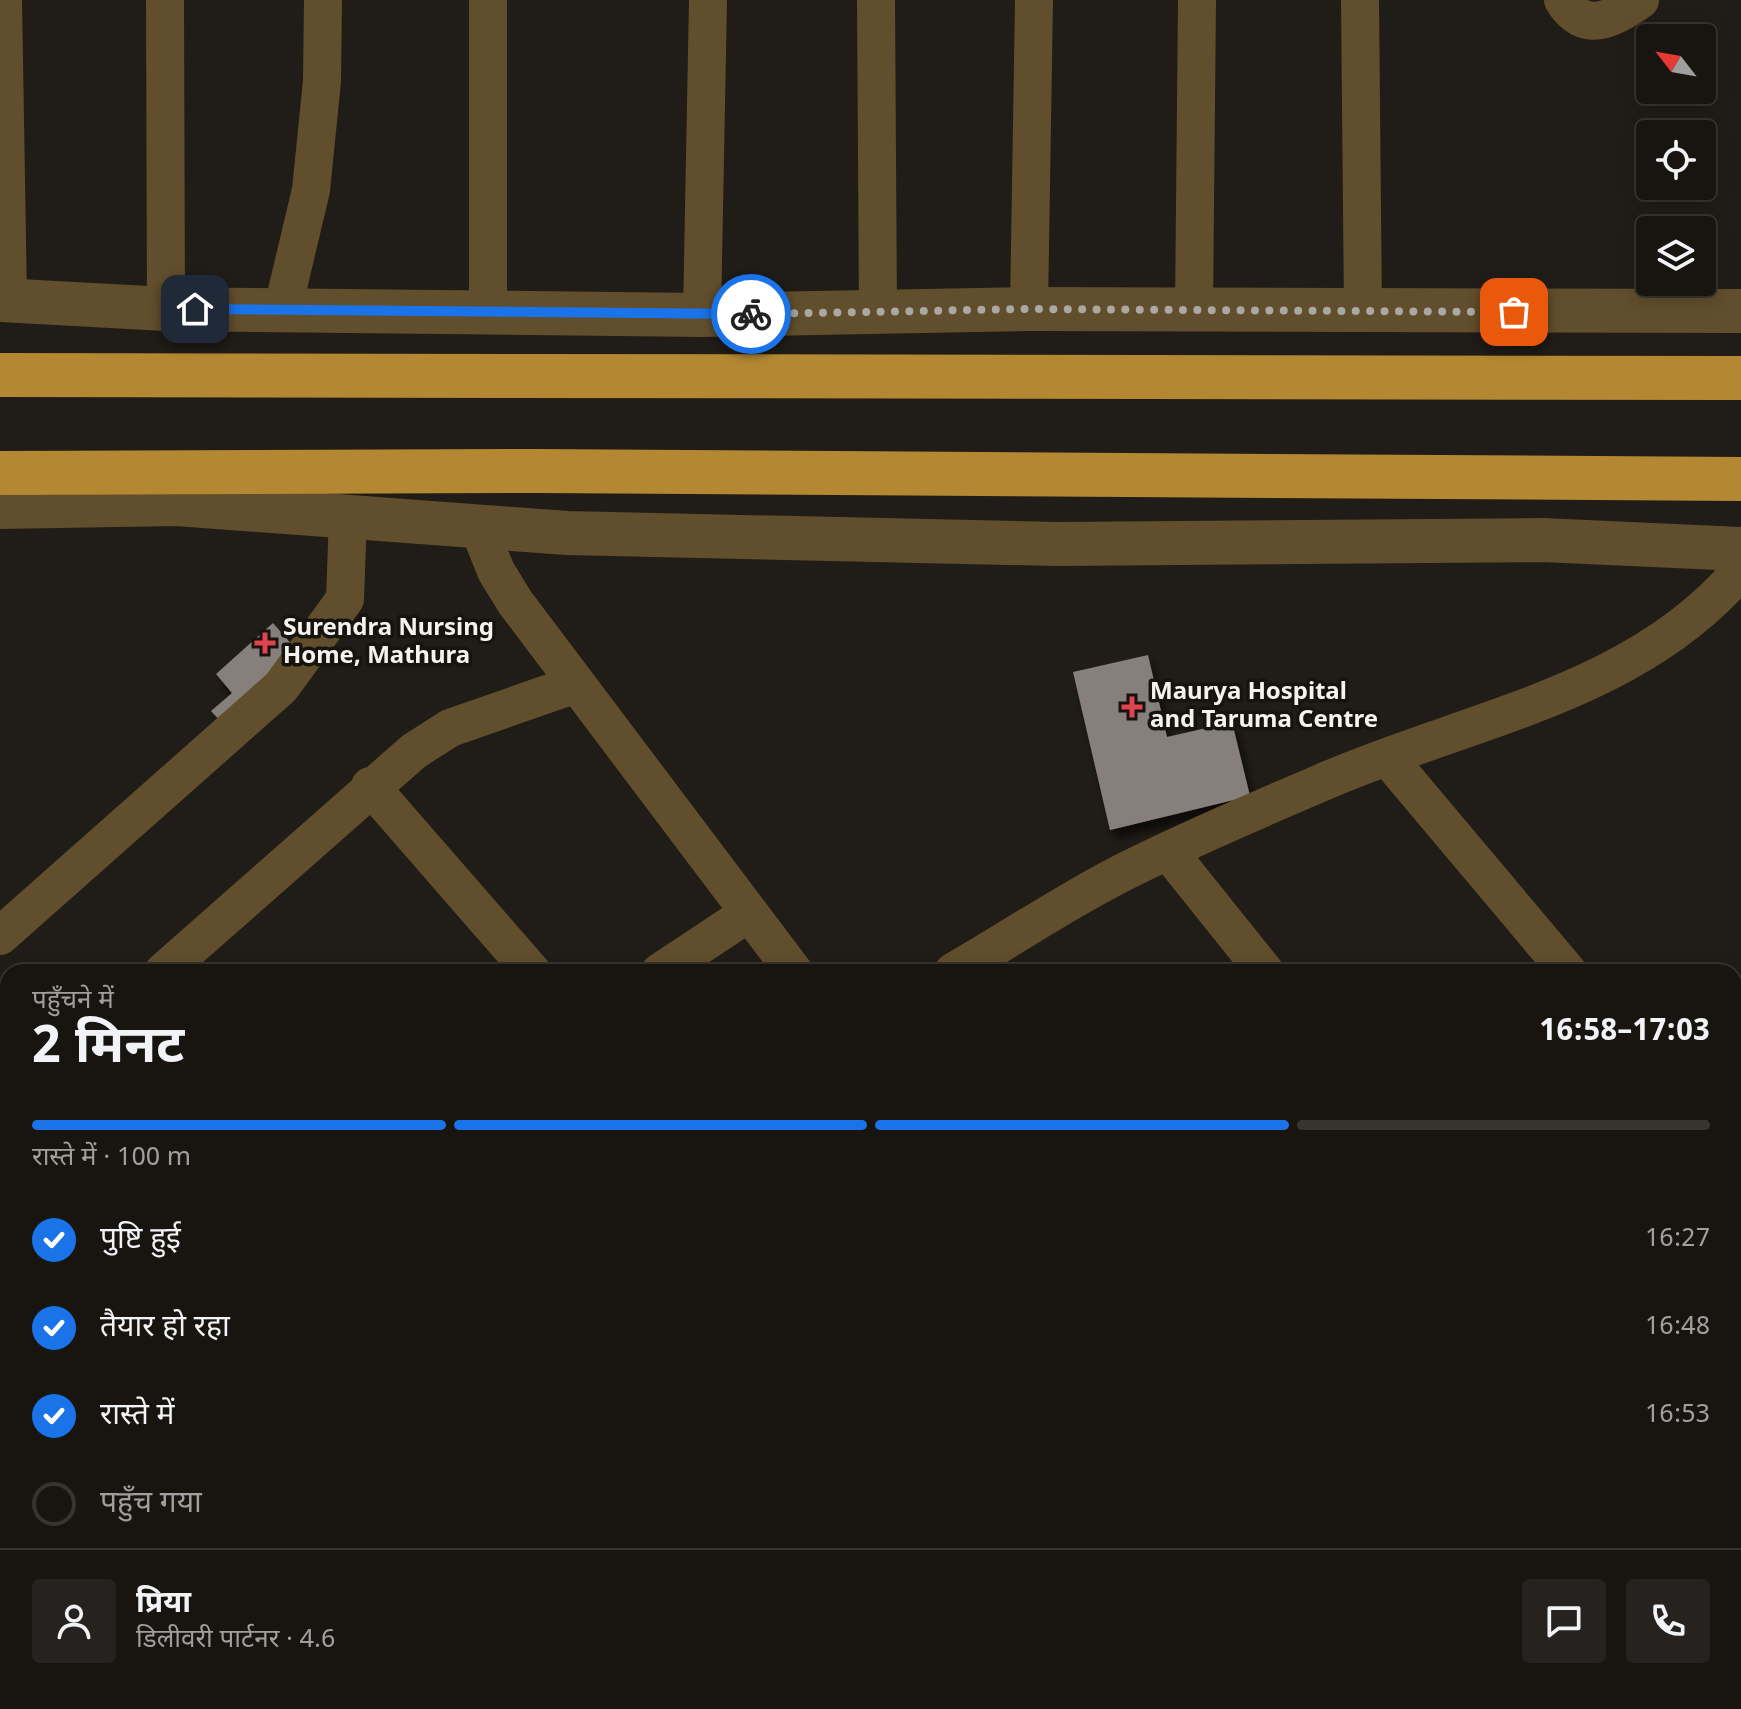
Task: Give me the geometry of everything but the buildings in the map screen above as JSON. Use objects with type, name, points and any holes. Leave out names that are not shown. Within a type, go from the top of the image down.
[{"type":"highway","points":[[0,375],[1741,378]]},
{"type":"highway","points":[[0,473],[567,471],[1741,479]]},
{"type":"street","points":[[3,0],[4,300],[166,309],[488,310],[702,315],[1029,309],[1741,311]]},
{"type":"street","points":[[165,0],[166,309]]},
{"type":"street","points":[[283,308],[311,190],[322,81],[323,0]]},
{"type":"street","points":[[488,0],[488,310]]},
{"type":"street","points":[[702,315],[708,0]]},
{"type":"street","points":[[876,0],[878,313]]},
{"type":"street","points":[[1029,309],[1034,0]]},
{"type":"street","points":[[1194,310],[1197,0]]},
{"type":"street","points":[[1360,0],[1363,312]]},
{"type":"street","points":[[1563,0],[1577,15],[1601,23],[1616,18],[1640,0]]},
{"type":"street","points":[[0,507],[177,504],[567,533],[1057,544],[1542,540],[1741,549]]},
{"type":"street","points":[[0,936],[281,687],[345,599],[348,516]]},
{"type":"street","points":[[478,526],[496,571],[515,602],[788,964]]},
{"type":"street","points":[[968,964],[1139,864],[1334,778],[1562,694],[1630,660],[1691,619],[1741,570]]},
{"type":"street","points":[[172,964],[370,786],[450,728],[576,684]]},
{"type":"street","points":[[1388,758],[1561,964]]},
{"type":"street","points":[[370,786],[525,964]]},
{"type":"street","points":[[1168,851],[1259,964]]},
{"type":"street","points":[[672,964],[749,913]]},
{"type":"way so far","points":[[751,314],[1029,309],[1514,312]]},
{"type":"place","name":"Surendra Nursing Home, Mathura","points":[[265,643]]},
{"type":"place","name":"Maurya Hospital and Taruma Centre","points":[[1132,707]]},
{"type":"route","points":[[195,309],[751,314]]}]
